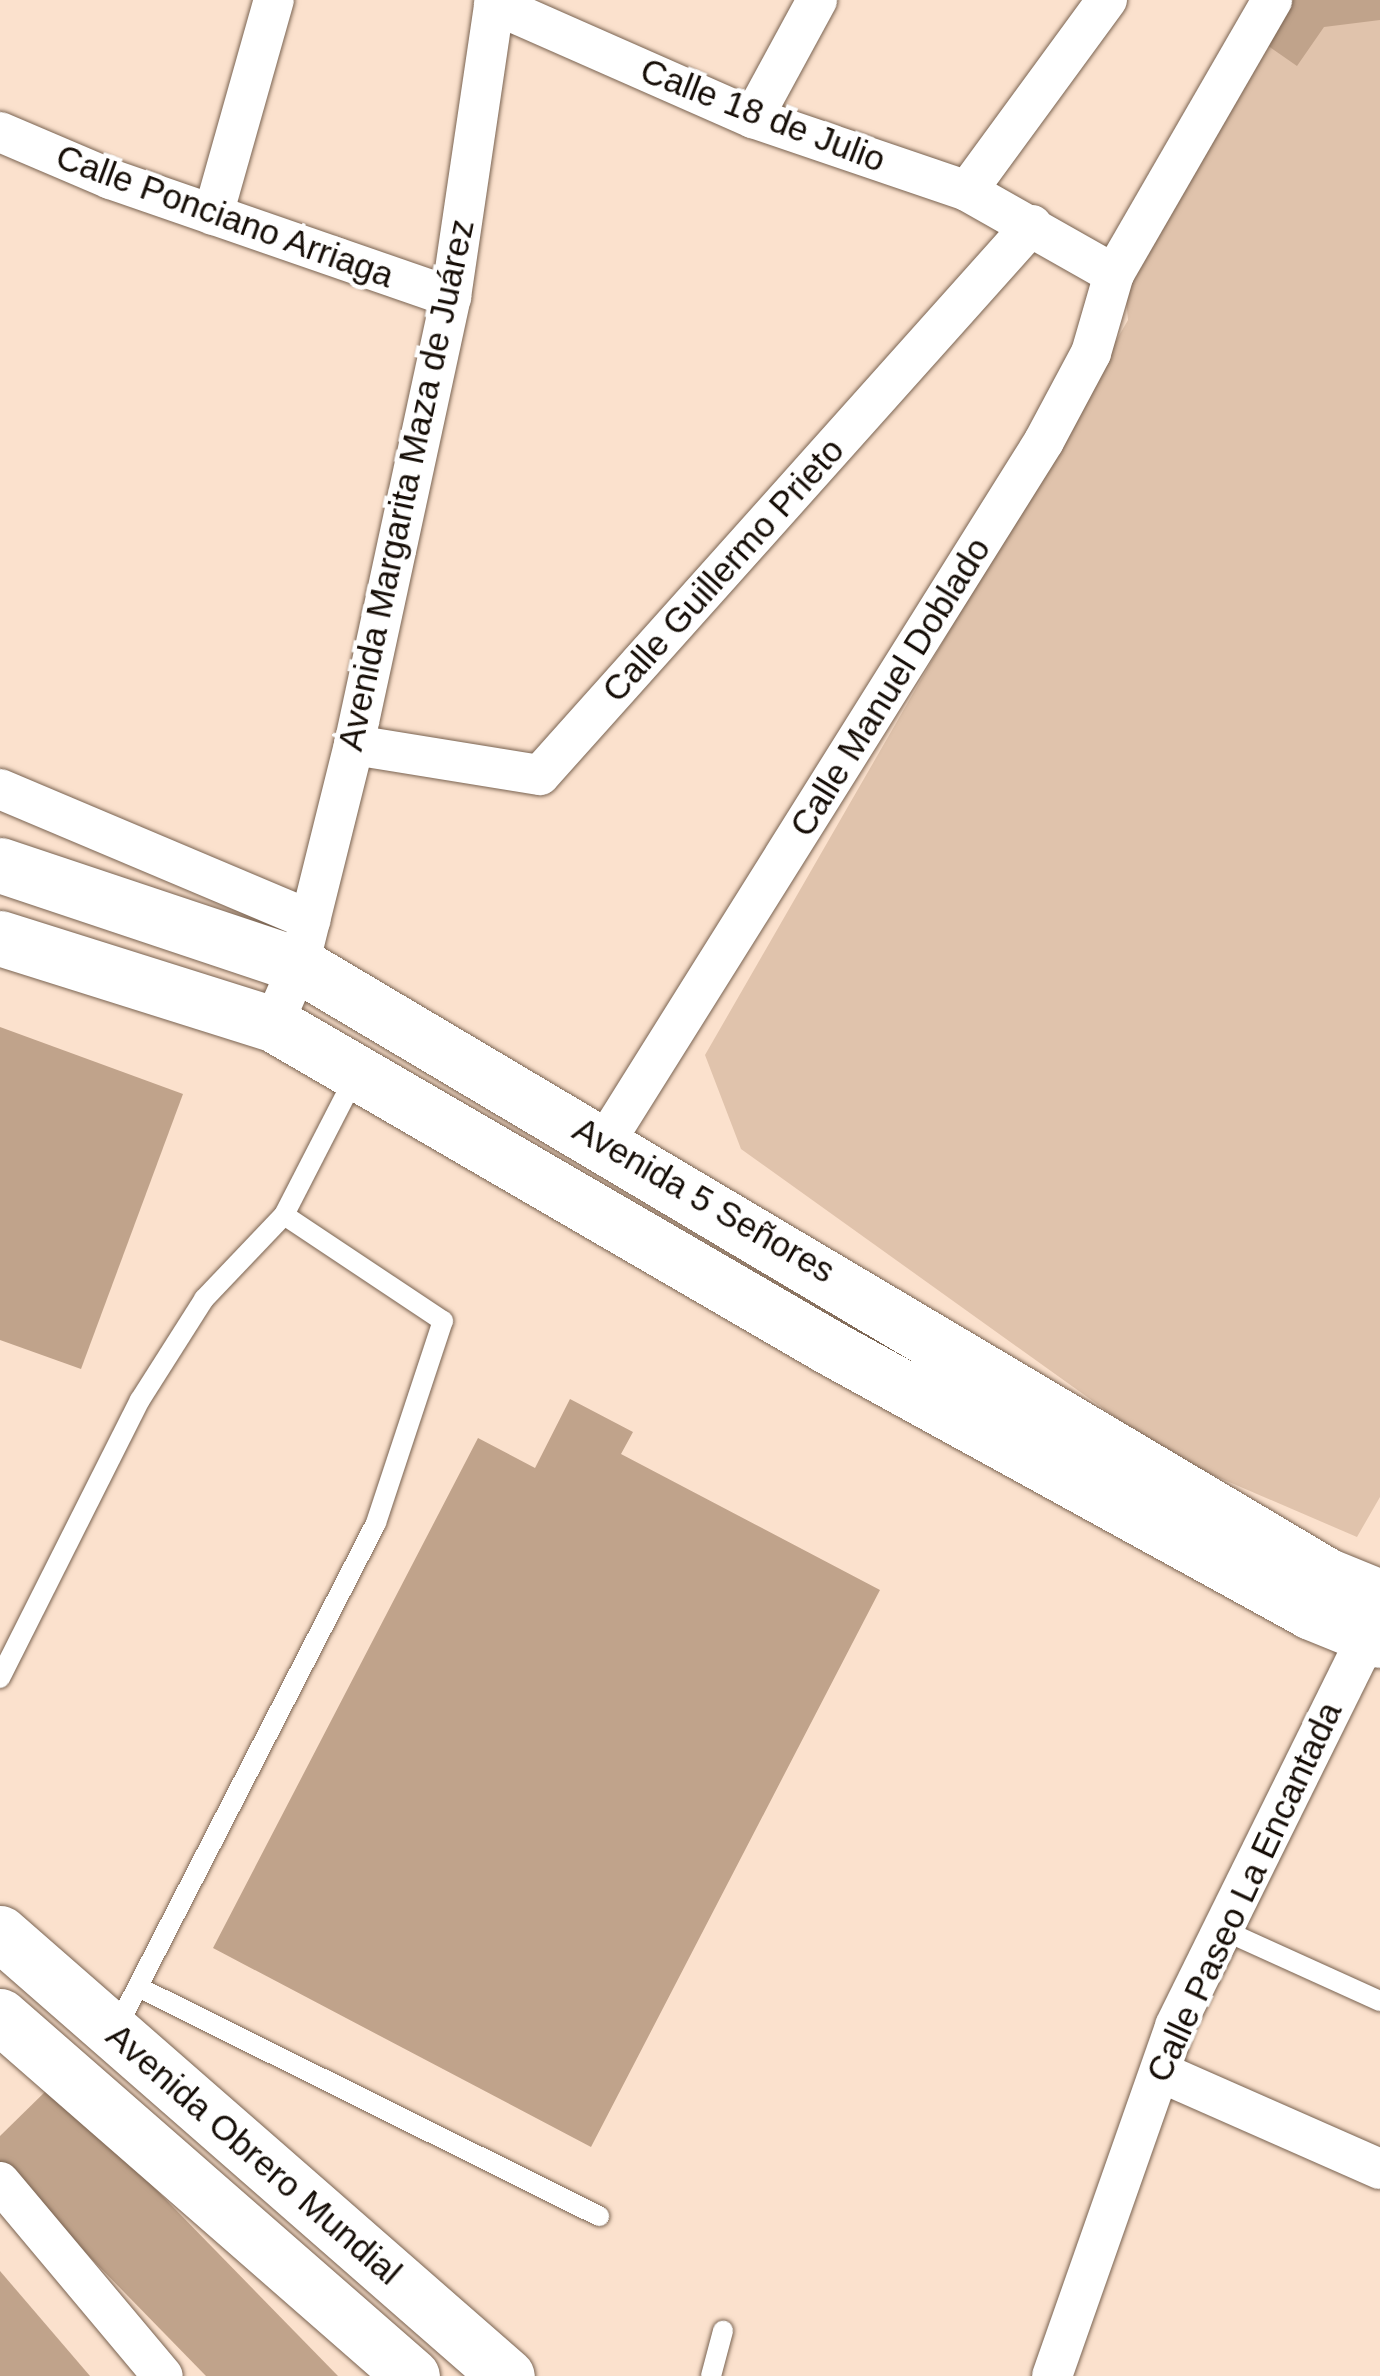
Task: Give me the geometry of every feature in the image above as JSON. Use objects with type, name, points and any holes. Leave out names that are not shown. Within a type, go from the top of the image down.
[{"type":"street","points":[[213,215],[274,0]]},
{"type":"street","points":[[754,118],[817,0]]},
{"type":"street","points":[[967,191],[1106,0]]},
{"type":"street","name":"Calle Manuel Doblado","points":[[605,1142],[1044,441],[1091,353],[1114,274],[1272,0]]},
{"type":"street","name":"Calle 18 de Julio","points":[[494,2],[754,118],[967,191],[1032,226]]},
{"type":"street","name":"Avenida Margarita Maza de Juárez","points":[[273,1024],[304,943],[354,745],[450,297],[494,2]]},
{"type":"street","name":"Calle Ponciano Arriaga","points":[[0,132],[213,215],[450,297]]},
{"type":"street","points":[[1032,226],[1114,274]]},
{"type":"street","name":"Calle Guillermo Prieto","points":[[354,745],[540,775],[1032,226]]},
{"type":"street","points":[[0,790],[304,943]]},
{"type":"street","name":"Avenida 5 Señores","points":[[0,864],[304,943],[605,1142],[868,1296],[1326,1576],[1376,1622]]},
{"type":"street","name":"Avenida 5 Señores","points":[[0,938],[273,1024],[829,1347],[1376,1622]]},
{"type":"street","points":[[829,1347],[868,1296]]},
{"type":"street","name":"Calle Paseo La Encantada","points":[[1052,2376],[1160,2072],[1220,1929],[1376,1622]]},
{"type":"street","name":"Avenida Obrero Mundial","points":[[0,1932],[126,2009],[507,2376]]},
{"type":"street","name":"Avenida Obrero Mundial","points":[[0,2016],[412,2376]]},
{"type":"street","points":[[1160,2072],[1380,2169]]},
{"type":"street","points":[[0,2182],[163,2376]]},
{"type":"lane","points":[[0,1678],[140,1400],[204,1299],[284,1215],[358,1071]]},
{"type":"lane","points":[[284,1215],[443,1321],[376,1523],[126,2009],[598,2216]]},
{"type":"lane","points":[[1220,1929],[1380,2001]]},
{"type":"lane","points":[[711,2376],[723,2331]]},
{"type":"shaded area","points":[[1289,0],[1380,0],[1380,1497],[1357,1537],[1171,1457],[741,1149],[705,1055],[1128,320],[1124,277]]},
{"type":"building","points":[[1290,0],[1380,0],[1380,20],[1324,27],[1297,66],[1264,43]]},
{"type":"building","points":[[0,1027],[183,1094],[81,1369],[0,1340]]},
{"type":"building","points":[[570,1399],[633,1432],[621,1454],[880,1590],[591,2147],[213,1948],[478,1438],[535,1468]]},
{"type":"building","points":[[53,2084],[338,2376],[206,2376],[0,2165],[0,2136]]},
{"type":"building","points":[[0,2271],[90,2376],[0,2376]]}]
